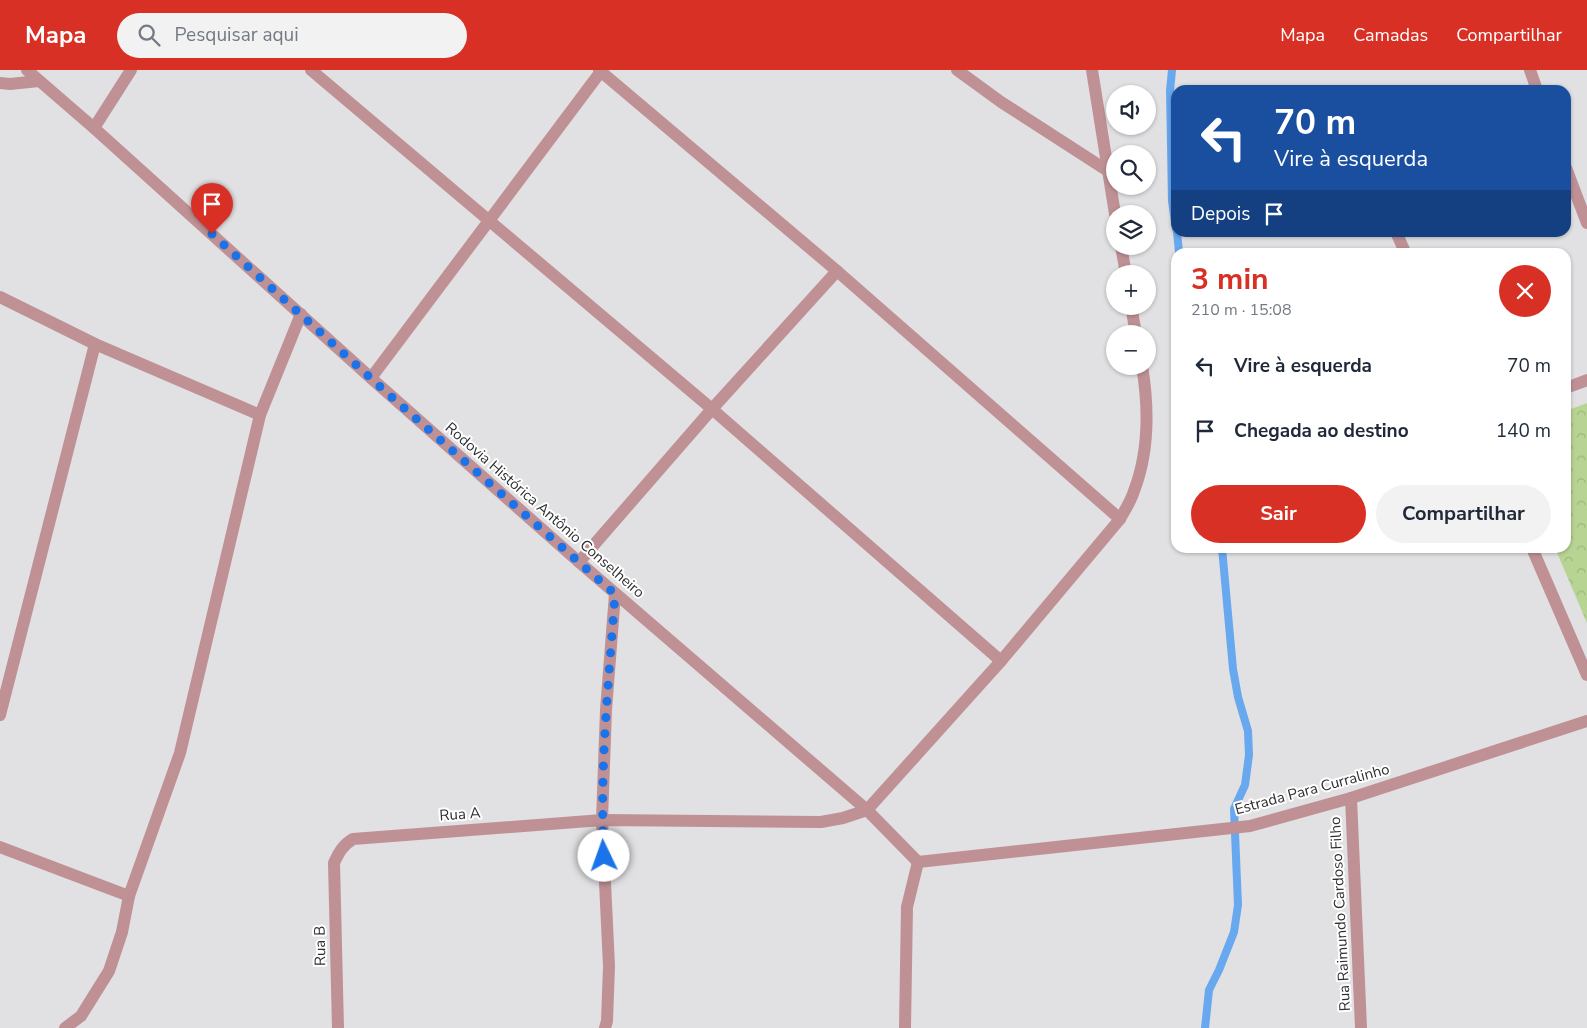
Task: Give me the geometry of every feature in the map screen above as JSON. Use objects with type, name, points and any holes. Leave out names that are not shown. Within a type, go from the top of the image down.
[{"type":"street","name":"Rodovia Histórica Antônio Conselheiro","points":[[27,70],[615,594],[867,810],[918,862]]},
{"type":"street","points":[[94,128],[131,70]]},
{"type":"street","points":[[311,70],[712,409],[1002,661]]},
{"type":"street","points":[[371,378],[600,70],[837,272],[1120,519]]},
{"type":"street","points":[[957,70],[1001,102],[1106,170]]},
{"type":"street","points":[[1092,70],[1106,158]]},
{"type":"street","points":[[1530,70],[1535,85]]},
{"type":"street","points":[[0,83],[10,84],[39,81]]},
{"type":"street","points":[[1571,181],[1587,223]]},
{"type":"street","points":[[579,562],[712,409],[837,272]]},
{"type":"street","points":[[0,297],[95,344],[260,415]]},
{"type":"street","points":[[65,1028],[81,1016],[110,971],[122,932],[129,896],[180,753],[260,415],[301,314]]},
{"type":"street","points":[[0,715],[95,344]]},
{"type":"street","points":[[867,810],[1002,661],[1120,519],[1134,492],[1142,463],[1147,433],[1143,375]]},
{"type":"street","points":[[1571,386],[1587,380]]},
{"type":"street","points":[[1534,553],[1587,675]]},
{"type":"street","points":[[605,1028],[607,1021],[609,966],[602,820],[606,710],[615,594]]},
{"type":"street","name":"Estrada Para Curralinho","points":[[918,862],[1250,826],[1351,798],[1587,721]]},
{"type":"street","name":"Rua Raimundo Cardoso Filho","points":[[1351,798],[1361,1028]]},
{"type":"street","name":"Rua A","points":[[334,863],[345,844],[353,839],[602,820],[821,822],[843,818],[867,810]]},
{"type":"street","points":[[0,847],[129,896]]},
{"type":"street","points":[[905,1028],[907,907],[918,862]]},
{"type":"street","name":"Rua B","points":[[334,863],[338,1028]]},
{"type":"green space","points":[[1587,403],[1587,623],[1557,553],[1571,553],[1571,409]]},
{"type":"waterway","points":[[1171,146],[1170,91],[1172,70]]},
{"type":"waterway","points":[[1178,237],[1179,248]]},
{"type":"waterway","points":[[1205,1028],[1209,990],[1234,932],[1238,905],[1234,809],[1245,785],[1249,755],[1248,731],[1238,697],[1233,669],[1222,553]]},
{"type":"route","points":[[212,234],[386,392],[615,594],[606,710],[602,820],[604,856]]}]
